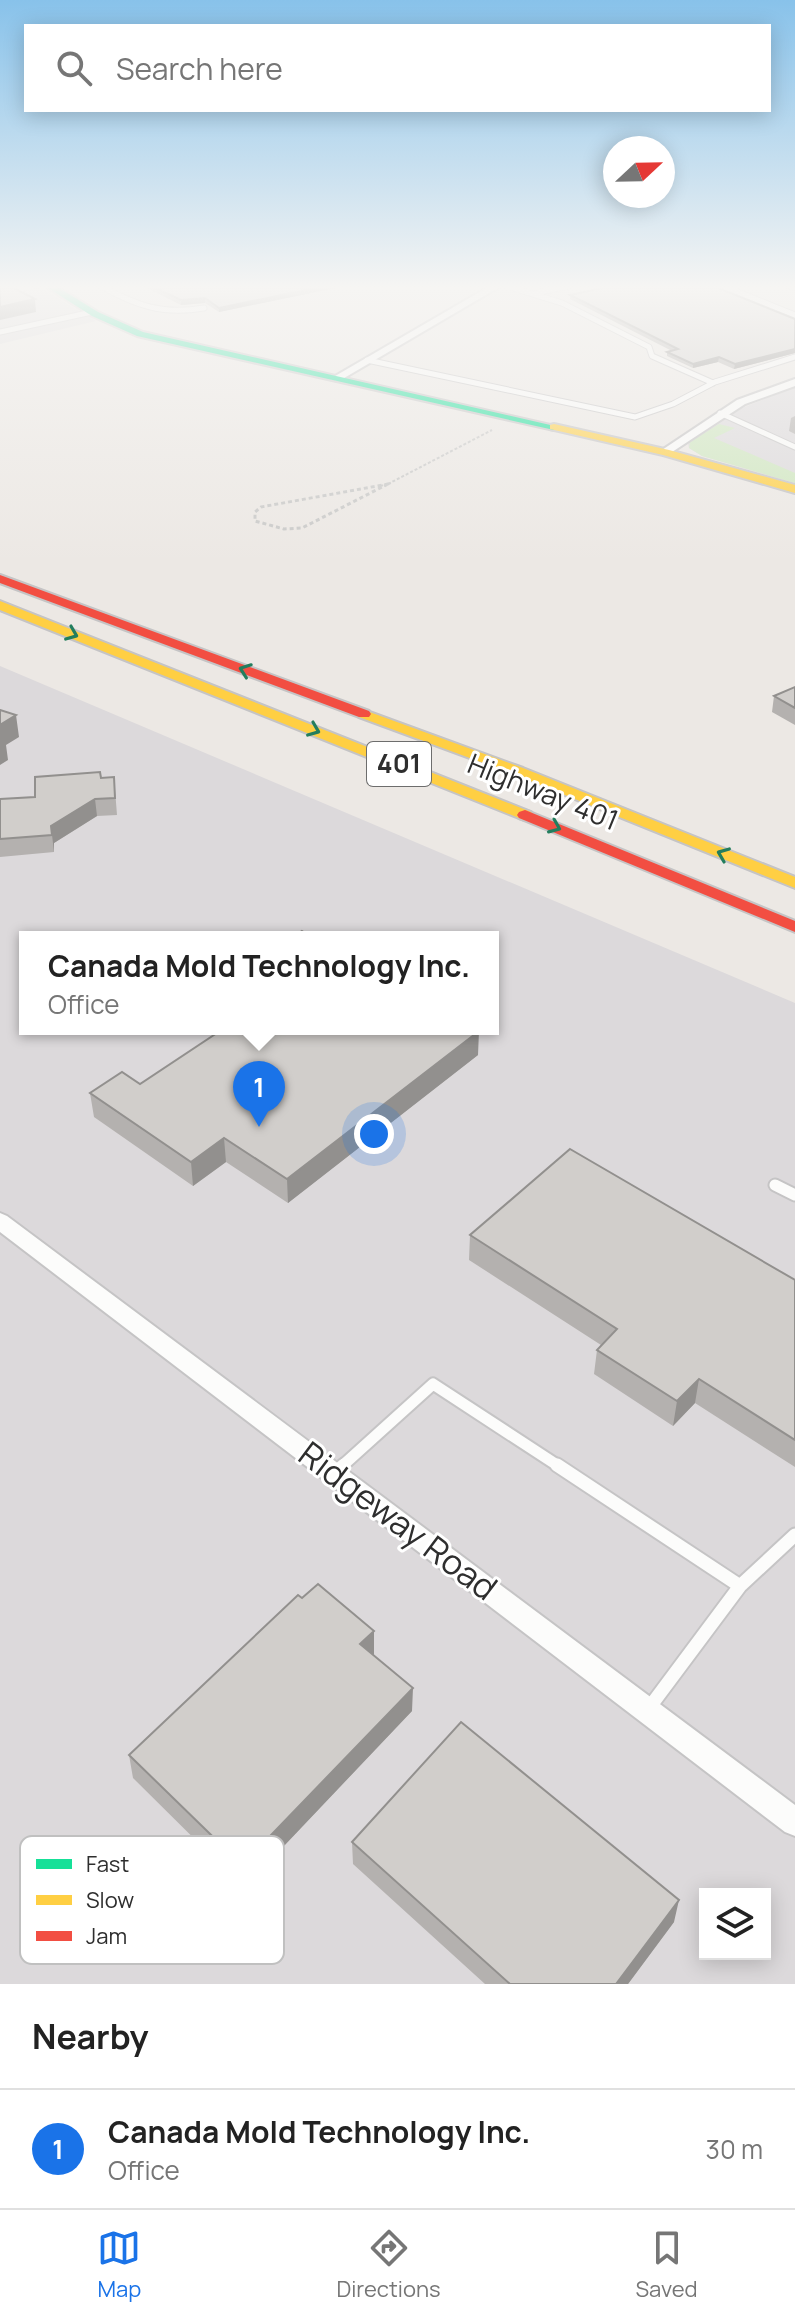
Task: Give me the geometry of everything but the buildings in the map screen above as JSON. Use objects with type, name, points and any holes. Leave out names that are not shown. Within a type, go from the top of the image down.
[{"type":"main road","points":[[335,379],[665,452],[795,489]]},
{"type":"main road","name":"Highway 401","points":[[0,579],[518,771],[795,883]]},
{"type":"main road","name":"Highway 401","points":[[0,605],[473,793],[795,927]]},
{"type":"street","points":[[665,452],[720,413],[795,382]]},
{"type":"street","name":"Ridgeway Road","points":[[0,1221],[795,1822]]},
{"type":"lane","points":[[454,379],[635,417],[673,404],[727,379]]},
{"type":"lane","points":[[703,379],[713,383]]},
{"type":"lane","points":[[720,413],[795,447]]},
{"type":"lane","points":[[775,1185],[795,1195]]},
{"type":"lane","points":[[334,1474],[433,1384],[740,1586]]},
{"type":"lane","points":[[647,1710],[740,1586],[795,1535]]},
{"type":"path","points":[[391,483],[342,495],[261,507],[255,512],[255,521],[284,529],[302,528],[391,483],[512,418]]},
{"type":"shaded area","points":[[795,387],[795,483],[702,456],[689,448],[688,444],[742,408]]},
{"type":"shaded area","points":[[0,666],[795,1003],[795,1984],[0,1984]]},
{"type":"green space","points":[[719,424],[735,428],[714,438],[795,473],[795,483],[702,456],[689,448],[690,442]]},
{"type":"traffic: fast","points":[[338,379],[554,427]]},
{"type":"traffic: slow","points":[[554,427],[665,452],[795,489]]},
{"type":"traffic: slow","points":[[0,605],[525,815]]},
{"type":"traffic: slow","points":[[364,714],[518,771],[795,883]]},
{"type":"traffic: jam","points":[[0,579],[364,714]]},
{"type":"traffic: jam","points":[[525,815],[795,927]]},
{"type":"place","name":"Canada Mold Technology Inc.","points":[[259,1127]]}]
